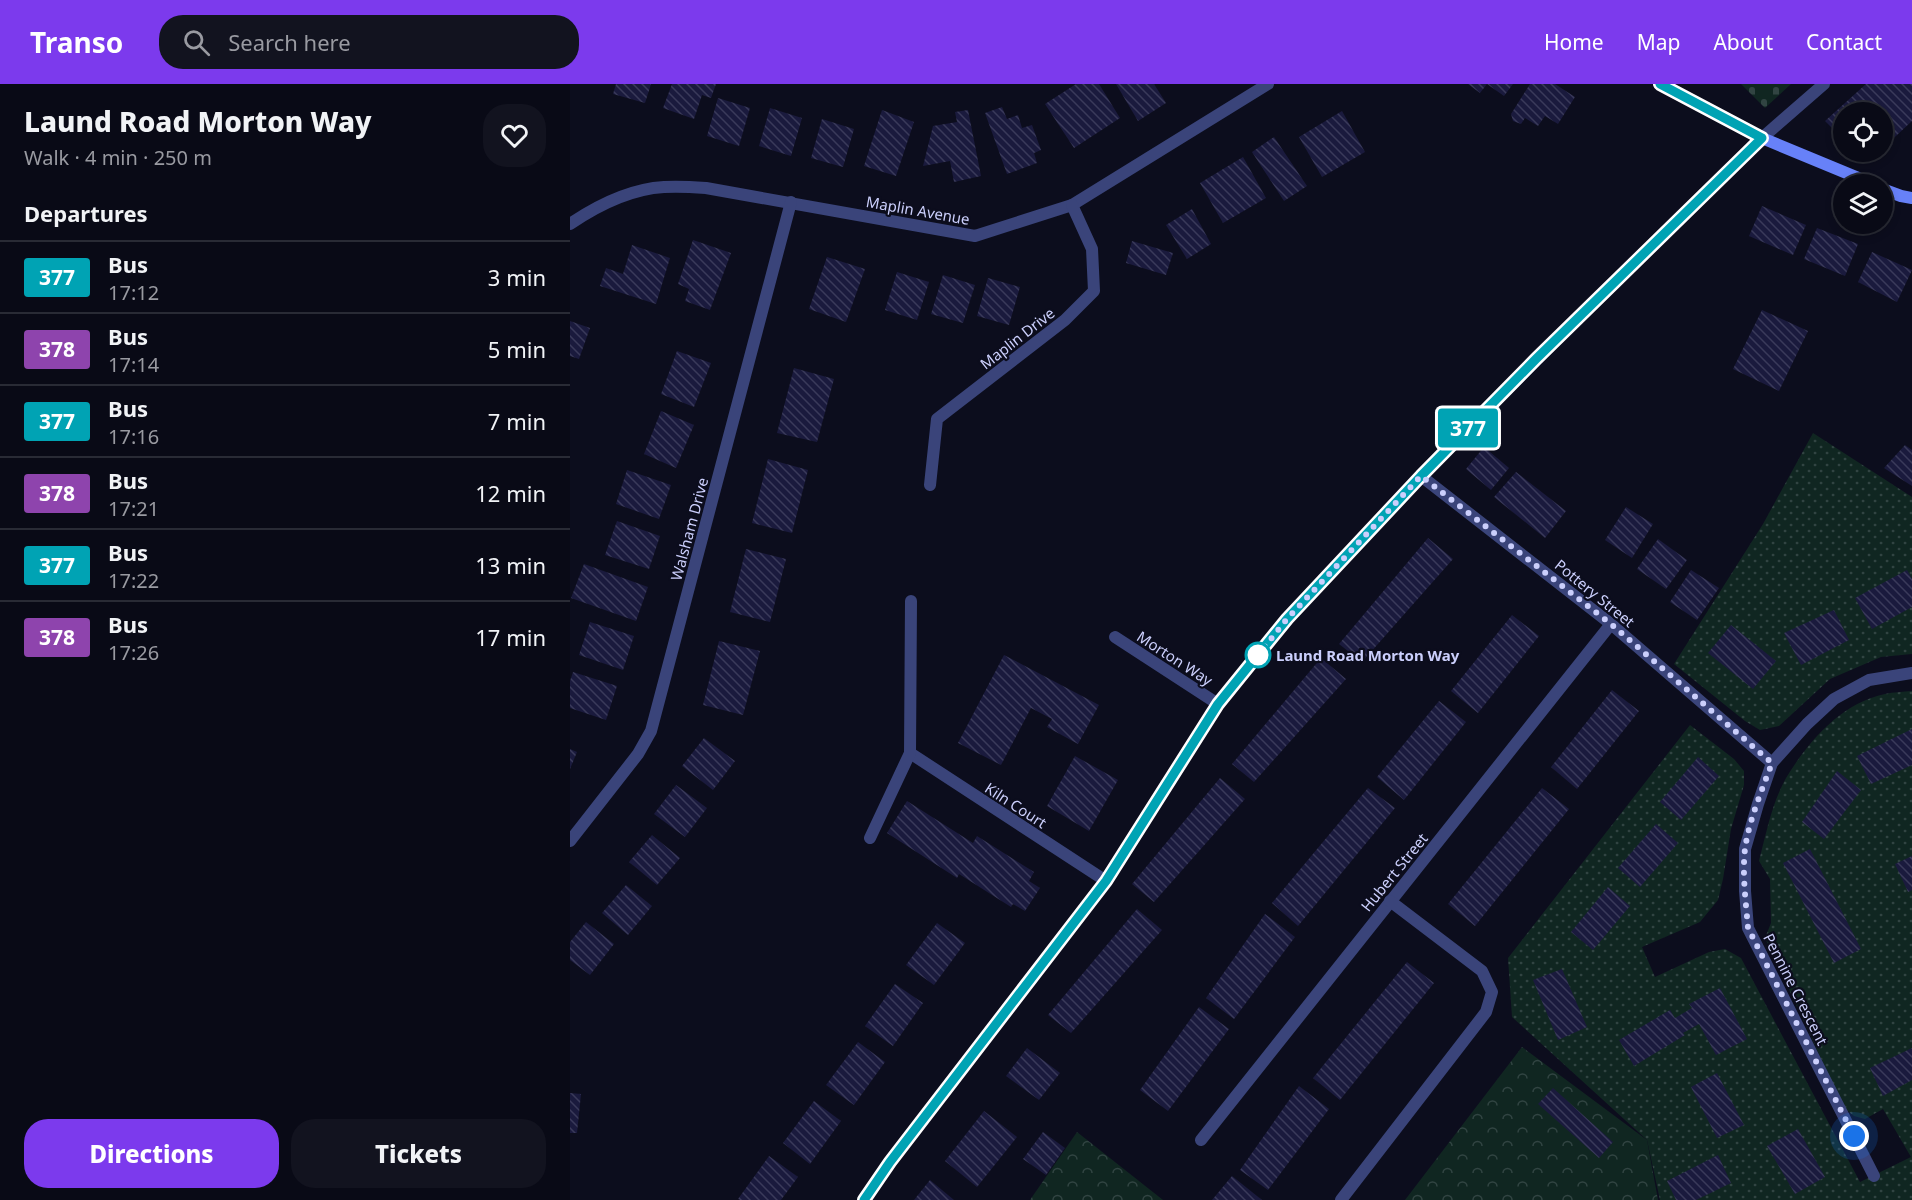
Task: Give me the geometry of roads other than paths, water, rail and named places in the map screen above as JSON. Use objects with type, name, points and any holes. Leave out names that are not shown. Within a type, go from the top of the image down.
[{"type":"street","name":"Maplin Avenue","points":[[570,224],[589,211],[623,195],[664,187],[706,188],[975,236],[1072,205],[1268,84]]},
{"type":"street","points":[[1660,84],[1762,138],[1849,174]]},
{"type":"street","points":[[864,1200],[890,1162],[1106,881],[1218,704],[1287,619],[1421,476],[1553,342],[1762,138],[1824,84]]},
{"type":"street","points":[[1893,193],[1912,198]]},
{"type":"street","name":"Walsham Drive","points":[[570,841],[638,754],[651,731],[791,202]]},
{"type":"street","name":"Maplin Drive","points":[[930,484],[937,419],[1065,320],[1094,291],[1092,249],[1072,205]]},
{"type":"street","name":"Pottery Street","points":[[1421,476],[1611,624],[1772,763]]},
{"type":"street","points":[[870,838],[910,753],[911,601]]},
{"type":"street","name":"Hubert Street","points":[[1201,1140],[1611,624]]},
{"type":"street","name":"Morton Way","points":[[1116,637],[1218,704]]},
{"type":"street","name":"Pennine Crescent","points":[[1874,1176],[1748,928],[1745,849],[1772,763],[1807,724],[1834,699],[1869,680],[1912,673]]},
{"type":"street","name":"Kiln Court","points":[[910,753],[1106,881]]},
{"type":"street","points":[[1341,1200],[1486,1012],[1492,992],[1482,971],[1390,901]]},
{"type":"place","name":"Laund Road Morton Way","points":[[1258,655]]}]
